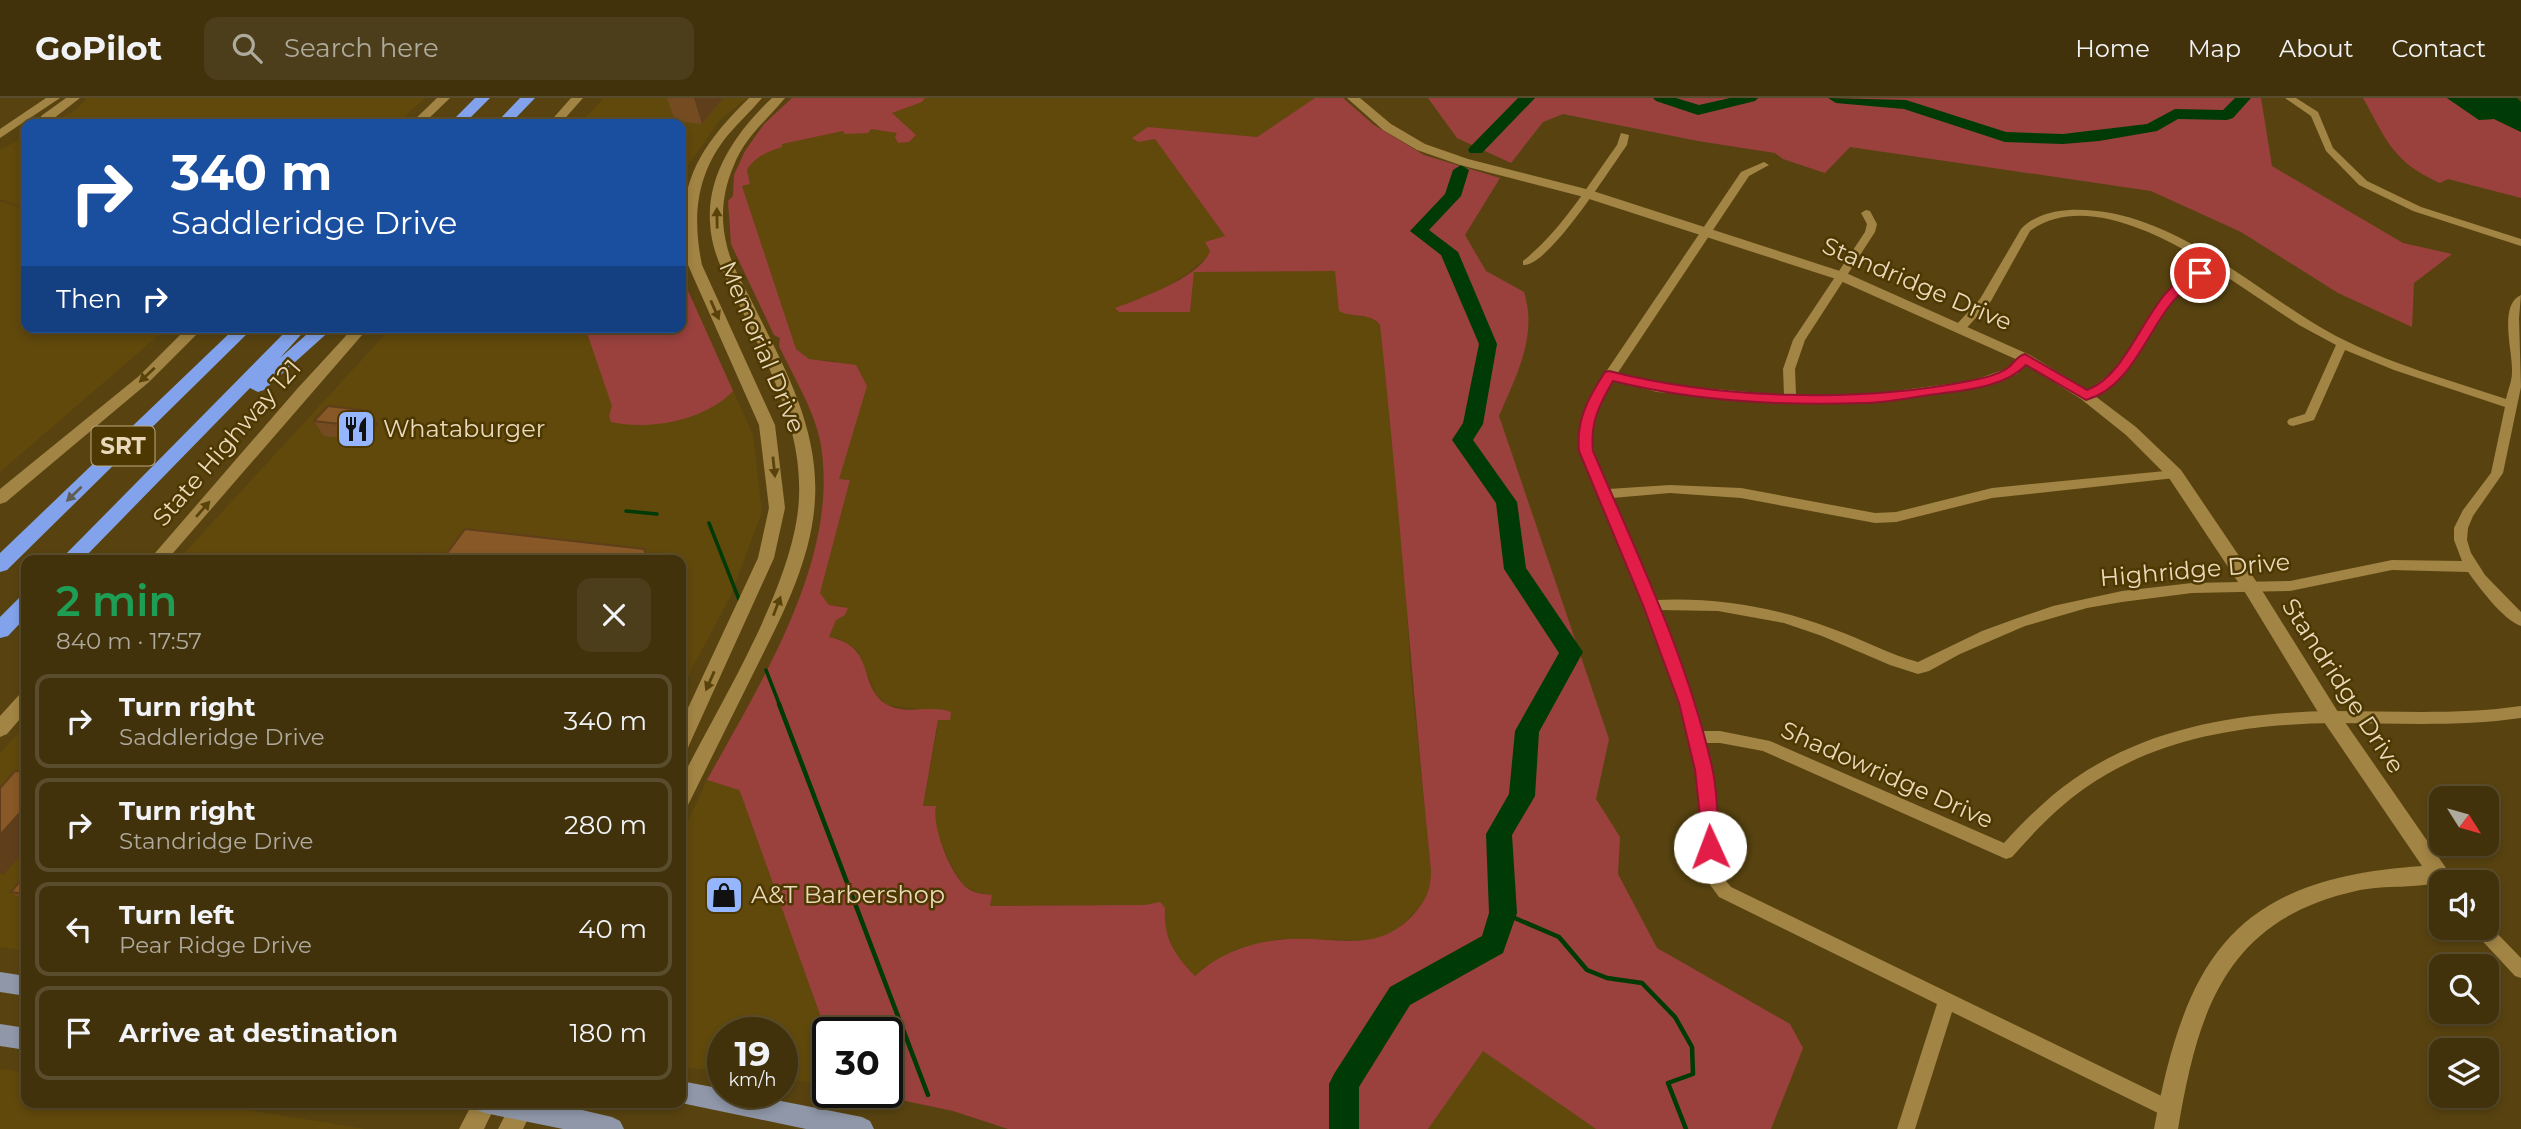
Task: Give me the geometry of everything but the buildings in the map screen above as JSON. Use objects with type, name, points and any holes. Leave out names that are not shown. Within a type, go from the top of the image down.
[{"type":"highway","points":[[461,119],[483,98]]},
{"type":"highway","points":[[507,119],[528,98]]},
{"type":"highway","points":[[114,455],[223,333]]},
{"type":"highway","name":"SRT","points":[[0,565],[240,333]]},
{"type":"highway","name":"SRT","points":[[75,555],[294,333]]},
{"type":"highway","points":[[175,454],[319,333]]},
{"type":"highway","points":[[0,630],[21,609]]},
{"type":"main road","points":[[0,982],[21,985]]},
{"type":"main road","points":[[0,1035],[21,1038]]},
{"type":"main road","points":[[686,1093],[862,1129]]},
{"type":"main road","points":[[534,1108],[612,1129]]},
{"type":"street","points":[[22,119],[54,98]]},
{"type":"street","points":[[44,119],[74,98]]},
{"type":"street","points":[[421,119],[444,98]]},
{"type":"street","points":[[558,119],[577,98]]},
{"type":"street","name":"Memorial Drive","points":[[686,732],[766,558],[777,508],[767,425],[695,265],[688,242],[687,214],[700,167],[735,118],[756,98]]},
{"type":"street","name":"Memorial Drive","points":[[686,784],[774,615],[795,557],[807,502],[806,456],[796,415],[724,259],[716,219],[717,201],[726,165],[747,131],[779,98]]},
{"type":"street","name":"Standridge Drive","points":[[1353,98],[1387,127],[1421,147],[1464,162],[1585,193],[1841,276],[2025,358],[2086,396],[2131,432],[2175,474],[2252,589],[2331,717],[2436,870]]},
{"type":"street","points":[[2290,98],[2315,114],[2329,149],[2363,183],[2417,209],[2521,243]]},
{"type":"street","points":[[0,134],[21,120]]},
{"type":"street","points":[[0,145],[21,134]]},
{"type":"street","points":[[1527,263],[1540,255],[1622,145],[1623,135]]},
{"type":"street","points":[[1764,165],[1745,174],[1705,230],[1609,376],[1590,409],[1584,435],[1586,451],[1676,668],[1697,737],[1709,809],[1711,866],[1718,886],[1947,1000],[2168,1119],[2191,1017],[2211,976],[2231,948],[2252,928],[2289,903],[2336,886],[2358,881],[2429,878]]},
{"type":"street","points":[[1790,399],[1788,384],[1793,353],[1870,232],[1872,225],[1866,213]]},
{"type":"street","points":[[1960,328],[1985,301],[2026,229],[2035,221],[2055,214],[2079,213],[2134,221],[2172,237],[2342,344],[2512,405]]},
{"type":"street","points":[[2086,396],[2101,390],[2123,366],[2175,290],[2215,264]]},
{"type":"street","points":[[2521,298],[2513,318],[2518,373],[2497,473],[2461,527],[2460,539],[2472,566],[2495,596],[2521,621]]},
{"type":"street","points":[[0,498],[144,379],[191,333]]},
{"type":"street","name":"State Highway 121","points":[[161,555],[356,333]]},
{"type":"street","points":[[2293,422],[2310,417],[2342,344]]},
{"type":"street","points":[[1609,376],[1657,388],[1790,399],[1878,398],[1972,385],[2012,371],[2025,358]]},
{"type":"street","points":[[756,402],[788,393]]},
{"type":"street","points":[[1603,494],[1670,489],[1741,493],[1885,518],[1992,493],[2175,474]]},
{"type":"street","name":"Highridge Drive","points":[[1651,605],[1712,603],[1772,614],[1826,631],[1918,668],[1981,636],[2061,608],[2145,593],[2195,588],[2252,589],[2304,584],[2390,565],[2472,566]]},
{"type":"street","points":[[0,729],[21,706]]},
{"type":"street","name":"Shadowridge Drive","points":[[1697,737],[1720,737],[1765,745],[2006,852],[2081,781],[2120,758],[2173,738],[2267,721],[2331,717],[2484,718],[2521,712]]},
{"type":"street","points":[[2492,940],[2521,970]]},
{"type":"street","points":[[1906,1129],[1947,1000]]},
{"type":"street","points":[[471,1129],[482,1108]]},
{"type":"street","points":[[510,1129],[521,1108]]},
{"type":"shaded area","points":[[87,98],[425,98],[402,119],[58,119],[77,109]]},
{"type":"shaded area","points":[[604,98],[747,98],[719,121],[686,171],[686,119],[584,119]]},
{"type":"shaded area","points":[[792,98],[925,98],[922,102],[892,113],[916,135],[909,142],[898,143],[895,137],[897,133],[871,129],[868,133],[845,134],[843,131],[782,144],[782,147],[754,161],[747,170],[750,184],[742,186],[796,349],[809,359],[856,365],[867,386],[839,479],[850,480],[820,593],[829,605],[848,608],[845,615],[836,620],[829,637],[854,649],[877,696],[886,704],[909,710],[935,709],[951,712],[950,720],[938,720],[923,806],[936,806],[935,815],[944,852],[963,884],[975,892],[992,895],[990,906],[1145,905],[1160,902],[1165,908],[1166,928],[1172,946],[1195,976],[1223,956],[1255,944],[1297,939],[1367,940],[1383,936],[1399,927],[1418,909],[1427,894],[1431,870],[1380,325],[1371,318],[1339,311],[1335,271],[1194,272],[1190,312],[1119,312],[1115,308],[1168,286],[1195,270],[1210,251],[1205,242],[1225,236],[1155,139],[1138,142],[1132,138],[1148,127],[1257,137],[1315,98],[1343,98],[1374,125],[1424,155],[1500,178],[1465,235],[1486,271],[1524,292],[1528,308],[1527,340],[1523,356],[1499,416],[1609,739],[1596,799],[1620,837],[1618,874],[1657,948],[1790,1024],[1803,1048],[1771,1129],[1596,1129],[1483,1051],[1428,1129],[1008,1129],[953,1111],[903,1100],[903,1017],[821,1017],[739,790],[707,780],[751,702],[792,617],[808,573],[819,529],[824,484],[820,440],[808,404],[779,346],[780,338],[774,335],[731,244],[728,201],[733,196],[734,175],[745,151],[764,124]]},
{"type":"shaded area","points":[[925,98],[1315,98],[1257,137],[1148,127],[1135,142],[1155,139],[1225,236],[1205,242],[1210,251],[1208,256],[1188,273],[1159,291],[1116,308],[1190,312],[1194,272],[1336,271],[1347,315],[1369,317],[1380,325],[1404,553],[1410,667],[1431,870],[1431,888],[1423,903],[1395,932],[1379,940],[1279,939],[1236,949],[1203,968],[1195,976],[1175,955],[1164,924],[1165,908],[1147,905],[990,906],[991,895],[978,893],[963,885],[934,826],[933,816],[923,807],[939,720],[950,720],[920,709],[887,705],[876,694],[857,650],[840,639],[829,637],[836,620],[841,617],[843,606],[829,605],[820,593],[850,480],[839,479],[837,361],[809,359],[796,349],[742,186],[750,184],[747,170],[751,163],[763,154],[782,147],[781,144],[843,131],[846,134],[868,133],[871,129],[898,133],[903,143],[909,142],[916,135],[892,113],[922,102]]},
{"type":"shaded area","points":[[1428,98],[2261,98],[2272,166],[2403,243],[2452,254],[2414,283],[2412,327],[2338,293],[2241,232],[2151,191],[1850,147],[1825,173],[1783,159],[1775,153],[1698,141],[1563,114],[1543,122],[1511,163],[1457,138]]},
{"type":"shaded area","points":[[2363,98],[2447,98],[2479,120],[2494,119],[2521,132],[2521,198],[2448,179],[2440,183],[2424,175],[2393,149]]},
{"type":"shaded area","points":[[2447,98],[2517,98],[2521,102],[2521,132],[2494,119],[2479,120]]},
{"type":"shaded area","points":[[21,139],[21,206],[0,199],[0,150]]},
{"type":"shaded area","points":[[0,201],[21,208],[21,333],[161,333],[0,472]]},
{"type":"shaded area","points":[[686,286],[753,435],[762,512],[730,597],[686,680],[686,555],[183,555],[386,333],[686,333]]},
{"type":"shaded area","points":[[686,286],[733,391],[722,401],[693,416],[659,424],[611,422],[609,416],[612,406],[587,333],[686,333]]},
{"type":"shaded area","points":[[21,730],[21,950],[0,947],[0,753]]},
{"type":"shaded area","points":[[707,780],[739,790],[821,1017],[812,1017],[812,1082],[798,1081],[798,1017],[707,1017],[707,1070],[686,1068],[686,824]]},
{"type":"shaded area","points":[[1483,1050],[1596,1129],[1428,1129]]},
{"type":"shaded area","points":[[0,1069],[21,1072],[21,1108],[235,1108],[366,1129],[0,1129]]},
{"type":"waterway","points":[[1476,150],[1527,98]]},
{"type":"waterway","points":[[1661,98],[1698,110],[1750,98]]},
{"type":"waterway","points":[[1836,98],[1906,105],[2005,137],[2063,139],[2151,128],[2175,114],[2227,115],[2243,98]]},
{"type":"waterway","points":[[1344,1129],[1344,1084],[1400,996],[1493,944],[1503,913],[1499,834],[1522,796],[1527,731],[1571,652],[1515,569],[1506,502],[1462,440],[1473,424],[1488,344],[1449,252],[1419,231],[1453,196],[1461,170]]},
{"type":"waterway","points":[[626,511],[657,514]]},
{"type":"waterway","points":[[709,523],[740,602]]},
{"type":"waterway","points":[[766,670],[780,706]]},
{"type":"waterway","points":[[779,704],[928,1095]]},
{"type":"waterway","points":[[1503,913],[1559,937],[1587,970],[1607,978],[1642,983],[1675,1017],[1692,1047],[1693,1074],[1668,1083],[1686,1129]]},
{"type":"place","name":"Whataburger","points":[[356,429]]},
{"type":"place","name":"A&T Barbershop","points":[[724,895]]},
{"type":"route","points":[[1710,847],[1704,770],[1687,703],[1651,605],[1586,451],[1586,422],[1597,394],[1609,376],[1657,388],[1790,399],[1865,399],[1972,385],[2012,371],[2025,358],[2086,396],[2101,390],[2123,366],[2175,290],[2200,273]]}]
